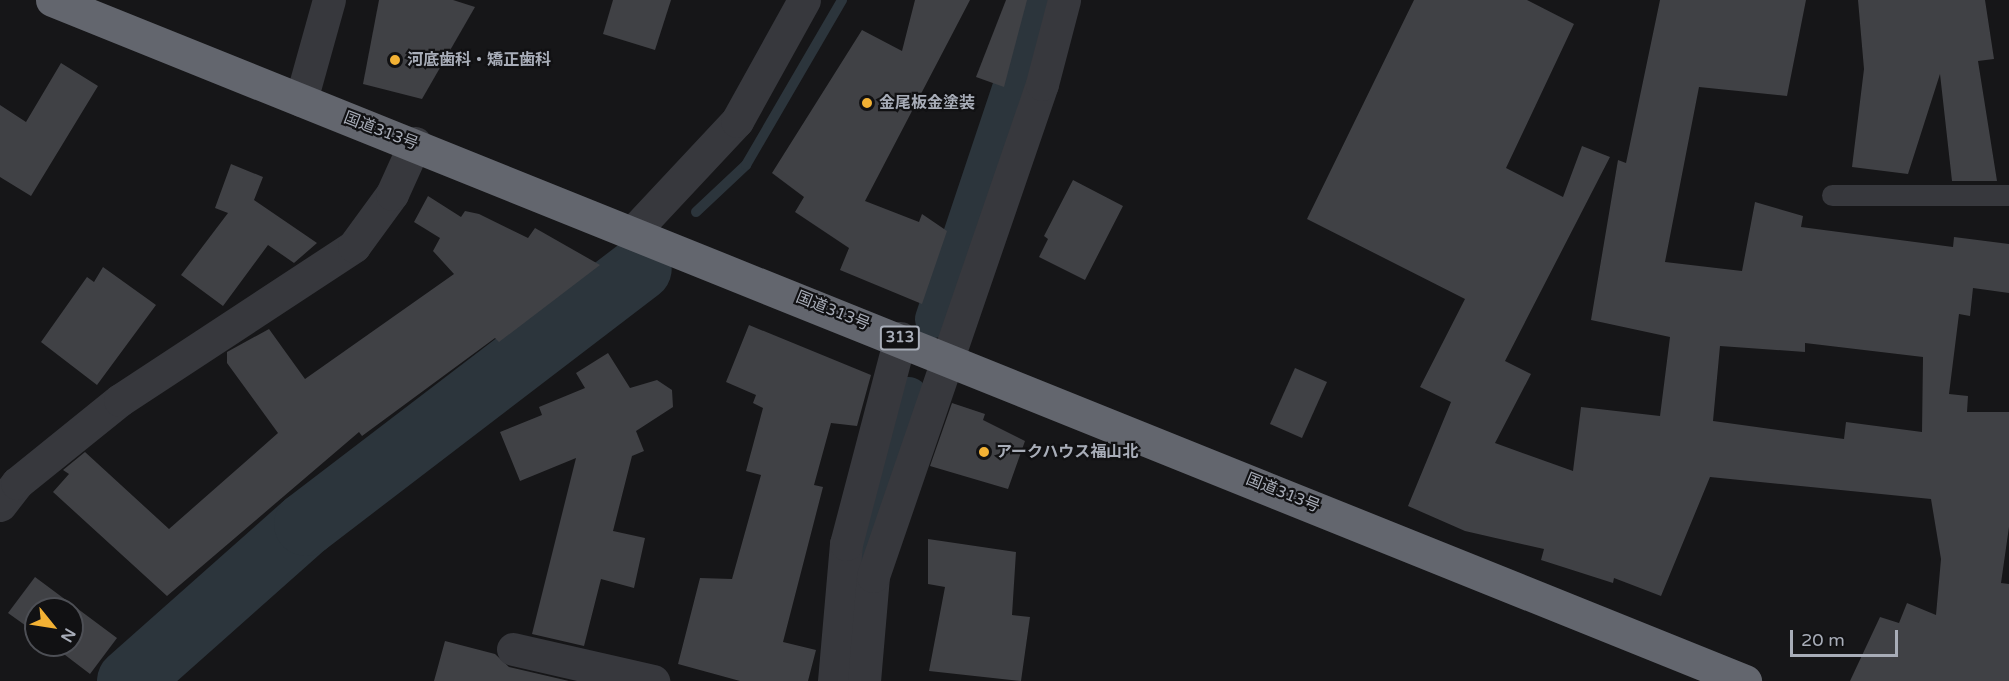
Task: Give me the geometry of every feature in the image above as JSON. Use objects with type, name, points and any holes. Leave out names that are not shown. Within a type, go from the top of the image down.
[{"type":"highway","name":"国道313号","points":[[52,0],[948,356],[1745,681]]},
{"type":"street","points":[[301,100],[329,0]]},
{"type":"street","points":[[634,231],[737,121],[804,0]]},
{"type":"street","points":[[864,681],[873,576],[1042,84],[1064,0]]},
{"type":"street","points":[[0,505],[17,483],[120,400],[354,246],[392,194],[415,143]]},
{"type":"street","points":[[834,681],[846,544],[900,338]]},
{"type":"street","points":[[513,649],[653,681]]},
{"type":"lane","points":[[1832,195],[2009,195]]},
{"type":"building","name":"河底歯科・矯正歯科","points":[[379,0],[453,0],[475,7],[422,99],[363,84]]},
{"type":"building","points":[[613,0],[671,0],[655,50],[603,34]]},
{"type":"building","points":[[915,0],[970,0],[865,201],[919,222],[922,214],[947,231],[922,304],[840,270],[849,248],[795,212],[804,197],[772,173],[862,30],[902,51]]},
{"type":"building","points":[[1006,0],[1027,0],[1004,87],[976,77]]},
{"type":"building","points":[[1414,0],[1527,0],[1574,24],[1506,168],[1563,197],[1582,146],[1610,157],[1505,361],[1531,374],[1495,443],[1573,471],[1581,407],[1660,416],[1670,337],[1591,320],[1618,160],[1626,163],[1660,0],[1806,0],[1787,96],[1699,87],[1665,262],[1742,271],[1755,202],[1803,216],[1801,227],[1953,247],[1954,237],[2009,244],[2009,293],[1973,288],[1970,316],[1959,314],[1949,394],[1968,396],[1967,412],[2009,412],[2009,527],[2001,583],[2009,584],[2009,681],[1850,681],[1880,617],[1899,623],[1907,603],[1936,615],[1941,559],[1931,499],[1710,477],[1661,596],[1614,578],[1613,583],[1541,560],[1544,549],[1465,531],[1408,506],[1451,402],[1420,387],[1465,299],[1307,219]],"holes":[[[1805,343],[1923,357],[1922,432],[1846,422],[1844,439],[1713,421],[1720,346],[1805,352]]]},
{"type":"building","points":[[1858,0],[1985,0],[1994,59],[1978,61],[1997,181],[1952,181],[1940,74],[1908,174],[1852,167],[1864,69]]},
{"type":"building","points":[[61,63],[98,86],[31,196],[0,177],[0,105],[26,122]]},
{"type":"building","points":[[231,164],[263,177],[254,200],[317,243],[294,263],[268,245],[223,306],[181,275],[228,213],[215,208]]},
{"type":"building","points":[[1073,180],[1123,206],[1085,280],[1039,257],[1048,239],[1044,236]]},
{"type":"building","points":[[428,196],[461,217],[465,211],[479,214],[528,238],[535,228],[600,265],[499,342],[495,338],[362,436],[359,432],[167,596],[53,492],[69,474],[63,470],[85,452],[169,529],[278,433],[227,363],[227,352],[269,329],[305,379],[454,274],[433,251],[440,238],[414,222]]},
{"type":"building","points":[[103,267],[156,305],[97,385],[41,342],[87,277],[94,282]]},
{"type":"building","points":[[749,325],[871,375],[857,426],[831,423],[814,485],[823,487],[783,642],[816,650],[808,681],[740,681],[678,664],[700,578],[732,579],[761,475],[746,471],[763,408],[753,403],[756,395],[726,382]]},
{"type":"building","points":[[608,353],[630,388],[657,380],[672,390],[673,407],[636,431],[644,451],[632,456],[613,531],[645,538],[634,588],[601,579],[584,646],[532,634],[576,458],[520,481],[500,432],[542,415],[539,407],[585,388],[576,373]]},
{"type":"building","points":[[1295,368],[1327,382],[1302,438],[1270,424]]},
{"type":"building","name":"アークハウス福山北","points":[[952,403],[985,414],[983,420],[1025,441],[1008,489],[930,466]]},
{"type":"building","points":[[928,539],[1016,552],[1012,615],[1030,617],[1021,681],[929,671],[945,587],[928,584]]},
{"type":"building","points":[[35,577],[62,597],[24,597],[24,624],[8,613]]},
{"type":"building","points":[[84,613],[117,638],[90,674],[68,657],[84,657]]},
{"type":"building","points":[[445,641],[495,654],[509,667],[569,681],[434,681]]},
{"type":"waterway","points":[[696,212],[746,165],[842,0]]},
{"type":"waterway","points":[[934,319],[1041,0]]},
{"type":"waterway","points":[[129,681],[306,524],[640,269]]},
{"type":"waterway","points":[[859,579],[863,543],[909,396]]},
{"type":"place","name":"河底歯科・矯正歯科","points":[[395,60]]},
{"type":"place","name":"金尾板金塗装","points":[[867,103]]},
{"type":"place","name":"アークハウス福山北","points":[[984,452]]}]
